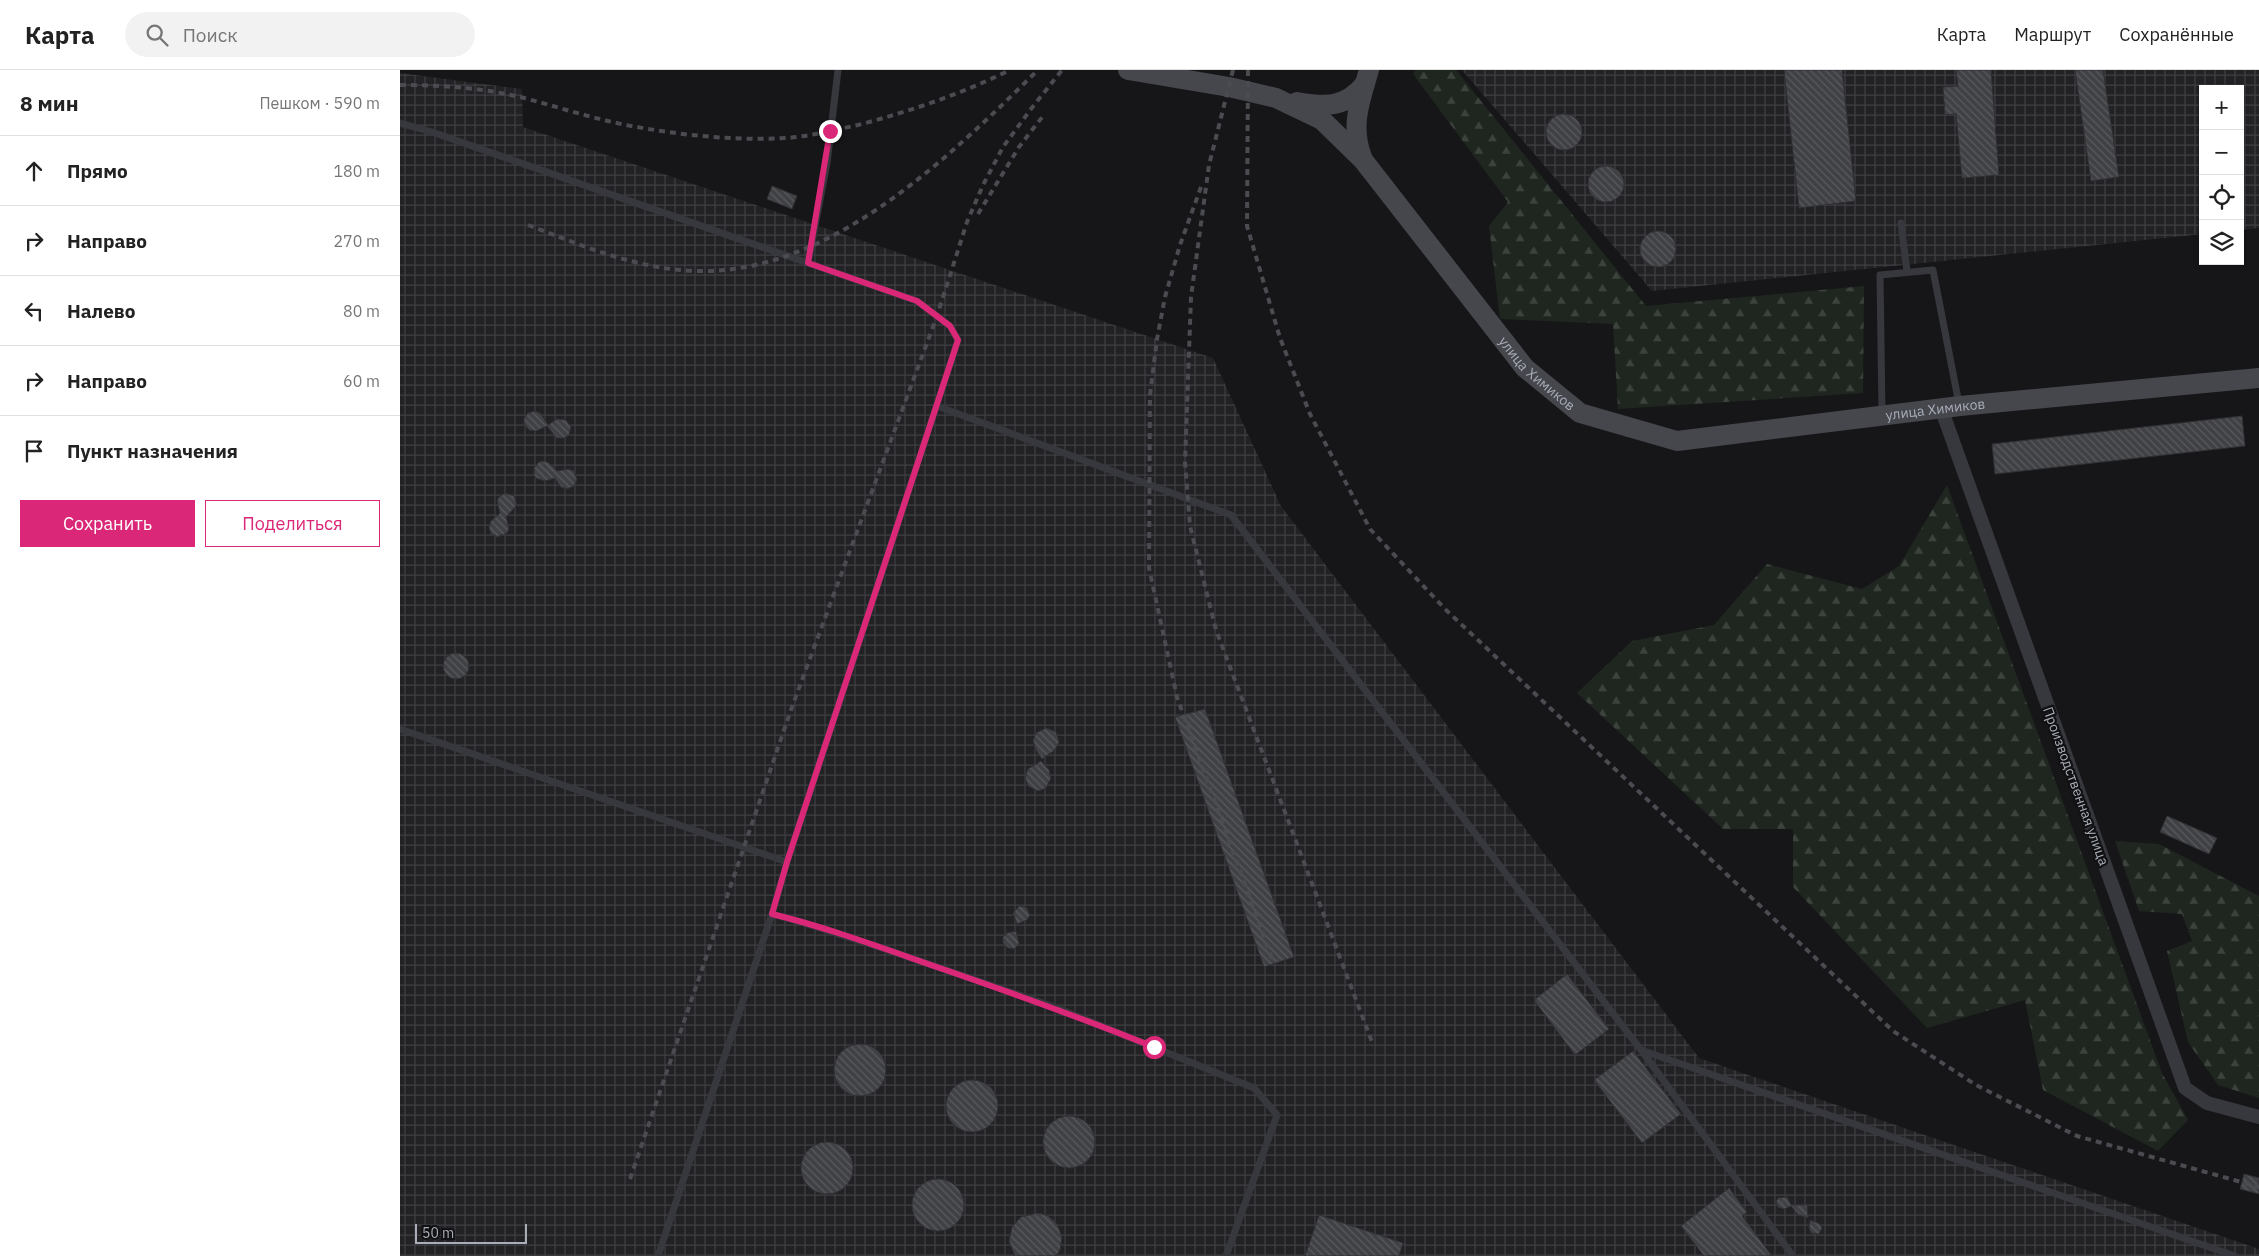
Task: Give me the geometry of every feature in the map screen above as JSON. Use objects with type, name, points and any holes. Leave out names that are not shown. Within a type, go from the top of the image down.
[{"type":"street","name":"улица Химиков","points":[[1128,70],[1238,89],[1276,98],[1322,120],[1363,160],[1524,368],[1580,413],[1676,441],[1950,407],[2259,378]]},
{"type":"street","points":[[1276,98],[1312,105],[1332,105],[1346,101],[1356,94],[1367,77]]},
{"type":"street","points":[[1363,160],[1355,132],[1367,77]]},
{"type":"street","name":"Производственная улица","points":[[1950,407],[2185,1088],[2207,1103],[2259,1117]]},
{"type":"lane","points":[[808,263],[827,163],[838,70]]},
{"type":"lane","points":[[400,123],[432,132],[917,301],[950,326],[958,340],[787,862],[772,914],[658,1256]]},
{"type":"lane","points":[[1901,222],[1908,272]]},
{"type":"lane","points":[[1882,416],[1880,275],[1933,270],[1950,407]]},
{"type":"lane","points":[[937,406],[1231,514],[1641,1050],[1793,1256]]},
{"type":"lane","points":[[400,729],[787,862]]},
{"type":"lane","points":[[772,914],[879,947],[1057,1008],[1254,1088],[1276,1115],[1226,1256]]},
{"type":"lane","points":[[1641,1050],[2235,1256]]},
{"type":"shaded area","points":[[1462,70],[2259,70],[2259,228],[2244,230],[2244,85],[2199,85],[2199,234],[1652,291]]},
{"type":"shaded area","points":[[400,73],[522,89],[523,127],[1213,358],[1281,506],[1699,1058],[2259,1249],[2259,1256],[400,1256]]},
{"type":"green space","points":[[1415,70],[1456,70],[1646,306],[1864,286],[1863,393],[1618,409],[1613,324],[1500,319],[1489,226],[1508,202],[1413,74]]},
{"type":"green space","points":[[1947,485],[2162,1073],[2188,1120],[2158,1151],[2043,1090],[2025,1000],[1927,1028],[1793,887],[1793,829],[1723,829],[1577,693],[1632,641],[1714,625],[1767,564],[1862,589],[1899,566]]},
{"type":"green space","points":[[2115,841],[2159,844],[2259,896],[2259,1098],[2218,1085],[2188,1042],[2167,951],[2192,941],[2182,914],[2139,911]]},
{"type":"building","points":[[1784,70],[1842,70],[1856,201],[1799,208]]},
{"type":"building","points":[[1956,70],[1991,70],[1999,175],[1962,178],[1956,114],[1945,115],[1943,87],[1958,86]]},
{"type":"building","points":[[2075,70],[2103,70],[2119,177],[2091,181]]},
{"type":"building","points":[[1564,114],[1571,115],[1577,119],[1581,125],[1581,139],[1577,145],[1571,149],[1564,150],[1557,149],[1551,145],[1547,139],[1546,132],[1547,125],[1551,119],[1557,115]]},
{"type":"building","points":[[1606,166],[1613,167],[1619,171],[1623,177],[1623,191],[1619,197],[1613,201],[1606,202],[1599,201],[1593,197],[1589,191],[1588,184],[1589,177],[1593,171],[1599,167]]},
{"type":"building","points":[[772,186],[797,196],[792,209],[767,199]]},
{"type":"building","points":[[1658,231],[1665,232],[1671,236],[1675,242],[1675,256],[1671,262],[1665,266],[1658,267],[1651,266],[1645,262],[1641,256],[1640,249],[1641,242],[1645,236],[1651,232]]},
{"type":"building","points":[[535,411],[541,414],[548,425],[557,419],[566,420],[571,427],[569,435],[564,438],[557,438],[547,426],[536,431],[529,430],[524,424],[524,418],[528,413]]},
{"type":"building","points":[[2242,416],[2245,446],[1995,474],[1992,444]]},
{"type":"building","points":[[544,461],[557,471],[568,469],[574,471],[577,480],[574,486],[567,489],[561,487],[555,478],[545,481],[536,478],[534,468],[539,462]]},
{"type":"building","points":[[505,493],[514,496],[517,505],[506,517],[509,528],[507,533],[497,537],[491,534],[489,527],[491,521],[500,513],[497,501]]},
{"type":"building","points":[[456,653],[465,657],[469,666],[465,675],[456,679],[447,675],[443,666],[447,657]]},
{"type":"building","points":[[1205,709],[1294,957],[1264,967],[1175,717]]},
{"type":"building","points":[[1046,728],[1056,732],[1059,742],[1055,750],[1042,759],[1035,748],[1033,740],[1036,733]]},
{"type":"building","points":[[1041,761],[1049,770],[1051,778],[1046,788],[1038,791],[1028,786],[1025,777],[1028,769]]},
{"type":"building","points":[[2167,816],[2217,838],[2209,854],[2160,832]]},
{"type":"building","points":[[1019,906],[1026,907],[1030,915],[1027,920],[1017,924],[1013,913]]},
{"type":"building","points":[[1016,931],[1019,944],[1014,949],[1008,948],[1003,943],[1003,937],[1007,933]]},
{"type":"building","points":[[1567,974],[1609,1029],[1575,1055],[1534,1000]]},
{"type":"building","points":[[855,1044],[865,1044],[879,1051],[886,1065],[886,1075],[879,1089],[865,1096],[855,1096],[845,1092],[838,1085],[834,1075],[834,1065],[838,1055],[845,1048]]},
{"type":"building","points":[[1633,1051],[1681,1114],[1642,1143],[1594,1080]]},
{"type":"building","points":[[967,1080],[977,1080],[991,1087],[998,1101],[998,1111],[991,1125],[977,1132],[967,1132],[957,1128],[950,1121],[946,1111],[946,1101],[950,1091],[957,1084]]},
{"type":"building","points":[[1064,1116],[1074,1116],[1088,1123],[1095,1137],[1095,1147],[1088,1161],[1074,1168],[1064,1168],[1054,1164],[1047,1157],[1043,1147],[1043,1137],[1047,1127],[1054,1120]]},
{"type":"building","points":[[822,1142],[832,1142],[846,1149],[853,1163],[853,1173],[846,1187],[832,1194],[822,1194],[812,1190],[805,1183],[801,1173],[801,1163],[805,1153],[812,1146]]},
{"type":"building","points":[[2244,1174],[2259,1178],[2259,1194],[2240,1189]]},
{"type":"building","points":[[933,1179],[943,1179],[957,1186],[964,1200],[964,1210],[957,1224],[943,1231],[933,1231],[923,1227],[916,1220],[912,1210],[912,1200],[916,1190],[923,1183]]},
{"type":"building","points":[[1729,1188],[1747,1212],[1742,1216],[1772,1256],[1704,1256],[1681,1226]]},
{"type":"building","points":[[1787,1197],[1791,1205],[1807,1205],[1808,1218],[1799,1215],[1791,1206],[1784,1209],[1778,1207],[1776,1202],[1778,1198]]},
{"type":"building","points":[[1037,1213],[1047,1215],[1057,1224],[1062,1237],[1060,1250],[1056,1256],[1015,1256],[1009,1241],[1012,1227],[1021,1217]]},
{"type":"building","points":[[1319,1215],[1403,1243],[1399,1256],[1305,1256]]},
{"type":"building","points":[[1810,1220],[1820,1224],[1822,1228],[1819,1234],[1811,1233],[1809,1228]]},
{"type":"railway","points":[[400,85],[478,89],[524,98],[626,125],[666,132],[726,138],[767,139],[814,134],[878,120],[954,94],[1010,70]]},
{"type":"railway","points":[[528,225],[622,259],[680,270],[732,269],[782,257],[831,237],[877,209],[921,177],[963,141],[1038,70]]},
{"type":"railway","points":[[630,1179],[792,707],[937,316],[967,222],[983,185],[1003,147],[1062,70]]},
{"type":"railway","points":[[1233,70],[1209,165],[1191,297],[1185,462],[1190,526],[1216,630],[1372,1042]]},
{"type":"railway","points":[[1248,70],[1247,226],[1280,338],[1310,414],[1370,529],[1445,609],[1893,1031],[1976,1085],[2077,1136],[2259,1187]]},
{"type":"railway","points":[[978,214],[1019,147],[1043,116]]},
{"type":"railway","points":[[1201,187],[1180,245],[1165,297],[1157,339],[1150,395],[1149,568],[1177,697],[1272,959]]},
{"type":"route","points":[[830,131],[827,163],[808,263],[917,301],[950,326],[958,340],[787,862],[772,914],[888,950],[1057,1008],[1154,1047]]}]
